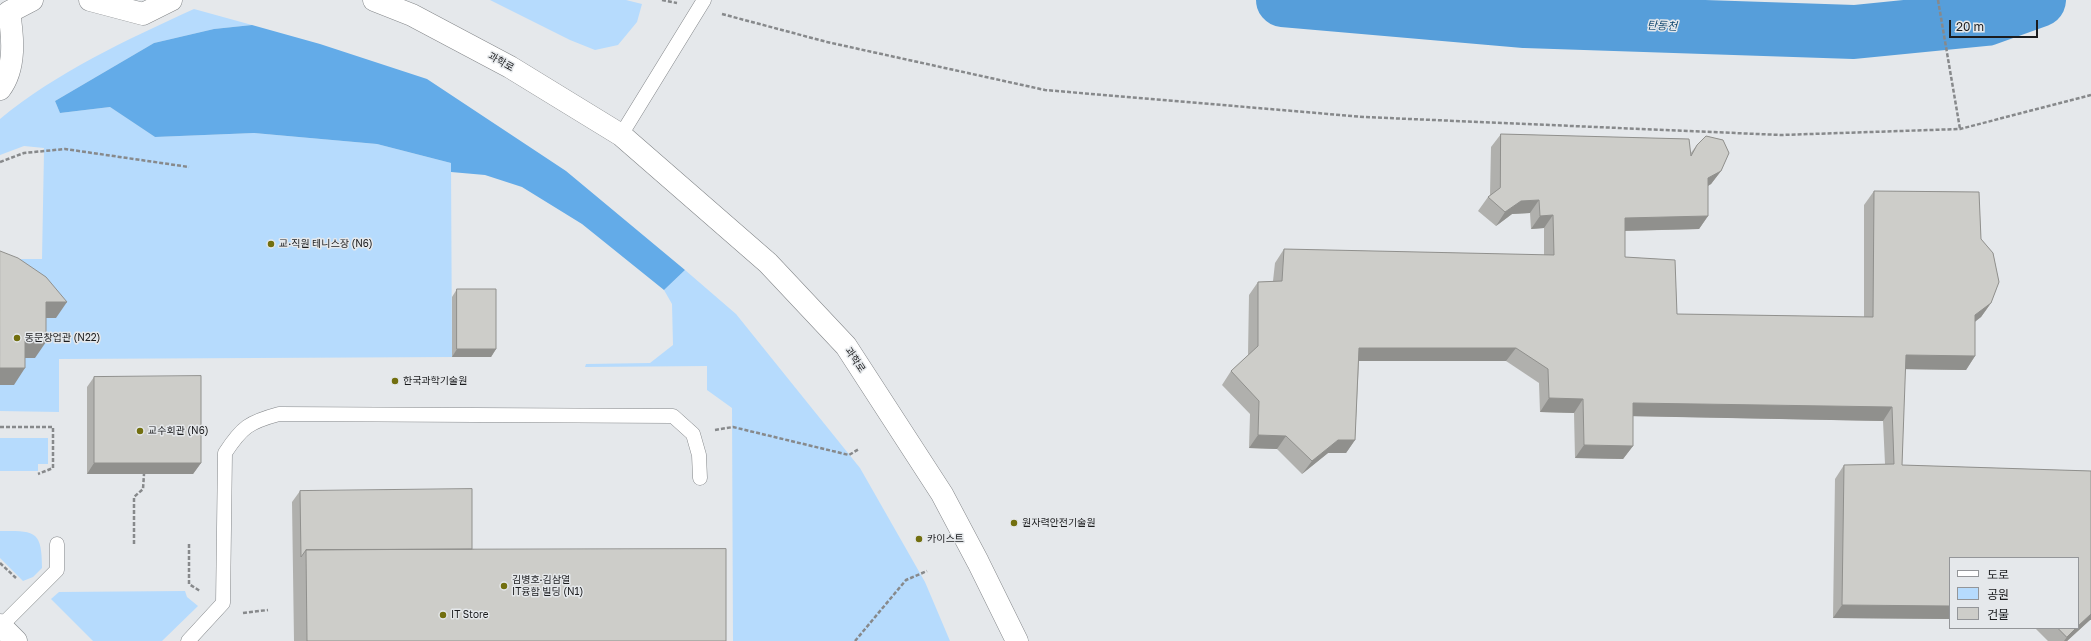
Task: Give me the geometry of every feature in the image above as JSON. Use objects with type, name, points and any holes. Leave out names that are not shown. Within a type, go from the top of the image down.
[{"type":"main road","points":[[1,88],[10,71],[13,32],[8,6],[32,0]]},
{"type":"main road","points":[[90,0],[143,14],[171,0]]},
{"type":"main road","name":"과학로","points":[[374,0],[412,14],[510,66],[622,135],[768,263],[846,346],[942,494],[1017,641]]},
{"type":"lane","points":[[622,135],[701,4]]},
{"type":"lane","points":[[188,641],[223,603],[225,453],[238,433],[257,420],[279,414],[673,416],[693,434],[699,455],[700,478]]},
{"type":"lane","points":[[6,630],[57,570],[57,544]]},
{"type":"path","points":[[1938,0],[1960,129]]},
{"type":"path","points":[[731,16],[826,42],[1045,90],[1364,117],[1781,135],[1960,129],[2091,95]]},
{"type":"path","points":[[0,162],[24,153],[65,149],[189,167]]},
{"type":"path","points":[[0,427],[53,427],[53,468],[38,474]]},
{"type":"path","points":[[693,434],[733,427],[849,455],[859,449]]},
{"type":"path","points":[[134,544],[134,497],[143,489],[144,474]]},
{"type":"path","points":[[189,544],[189,584],[205,594]]},
{"type":"path","points":[[0,563],[18,580]]},
{"type":"path","points":[[855,641],[906,580],[927,571]]},
{"type":"path","points":[[243,613],[268,610]]},
{"type":"green space","points":[[490,0],[626,0],[642,4],[637,22],[618,45],[595,50],[570,40]]},
{"type":"green space","points":[[194,9],[252,25],[214,29],[154,43],[55,101],[60,113],[110,107],[155,137],[254,133],[377,144],[451,163],[452,357],[59,359],[59,412],[0,411],[0,259],[42,259],[44,148],[24,146],[0,155],[0,119],[45,86],[93,58]]},
{"type":"green space","points":[[685,270],[736,314],[860,468],[925,582],[950,641],[733,641],[732,408],[707,390],[707,366],[585,367],[586,364],[650,363],[673,345],[672,304],[664,290]]},
{"type":"green space","points":[[0,438],[48,438],[48,464],[38,464],[38,471],[0,471]]},
{"type":"green space","points":[[0,531],[21,531],[34,535],[38,540],[42,556],[42,568],[33,577],[23,581],[0,558]]},
{"type":"green space","points":[[185,591],[187,597],[198,606],[162,641],[93,641],[51,599],[59,592]]},
{"type":"shaded area","points":[[252,25],[320,44],[427,79],[566,171],[685,270],[664,290],[582,224],[522,187],[485,175],[451,172],[451,163],[377,144],[254,133],[155,137],[110,107],[60,113],[55,101],[154,43],[214,29]]},
{"type":"building","points":[[1501,134],[1689,139],[1691,156],[1697,145],[1706,136],[1723,140],[1729,153],[1721,171],[1708,178],[1708,216],[1625,218],[1625,257],[1675,260],[1677,314],[1873,317],[1874,191],[1979,192],[1981,239],[1993,253],[1999,282],[1991,303],[1975,315],[1975,356],[1906,355],[1902,465],[2091,471],[2091,614],[2079,625],[2079,557],[1949,557],[1949,606],[1842,605],[1844,465],[1894,464],[1892,407],[1633,403],[1633,446],[1584,445],[1583,399],[1549,398],[1548,369],[1516,348],[1359,348],[1355,440],[1338,440],[1312,461],[1286,436],[1258,435],[1259,401],[1231,371],[1258,346],[1258,282],[1282,281],[1284,249],[1554,255],[1553,215],[1540,216],[1539,200],[1521,201],[1505,212],[1488,197],[1500,188]]},
{"type":"building","name":"동문창업관 (N22)","points":[[0,251],[18,258],[46,277],[67,302],[46,302],[46,342],[25,341],[25,368],[0,368]]},
{"type":"building","points":[[457,289],[496,289],[496,349],[457,349]]},
{"type":"building","name":"교수회관 (N6)","points":[[201,376],[201,463],[94,463],[94,377]]},
{"type":"building","points":[[472,489],[472,549],[306,550],[301,557],[300,491]]},
{"type":"building","name":"김병호·김삼열 IT융합 빌딩 (N1)","points":[[726,549],[726,641],[307,641],[306,550]]},
{"type":"building","points":[[2059,629],[2075,629],[2067,637]]},
{"type":"waterway","name":"탄동천","points":[[1283,0],[1525,21],[1854,32],[1986,19],[2039,0]]},
{"type":"place","name":"교·직원 테니스장 (N6)","points":[[271,244]]},
{"type":"place","name":"동문창업관 (N22)","points":[[17,338]]},
{"type":"place","name":"한국과학기술원","points":[[395,381]]},
{"type":"place","name":"교수회관 (N6)","points":[[140,431]]},
{"type":"place","name":"원자력안전기술원","points":[[1014,523]]},
{"type":"place","name":"카이스트","points":[[919,539]]},
{"type":"place","name":"김병호·김삼열 IT융합 빌딩 (N1)","points":[[504,586]]},
{"type":"place","name":"IT Store","points":[[443,615]]}]
